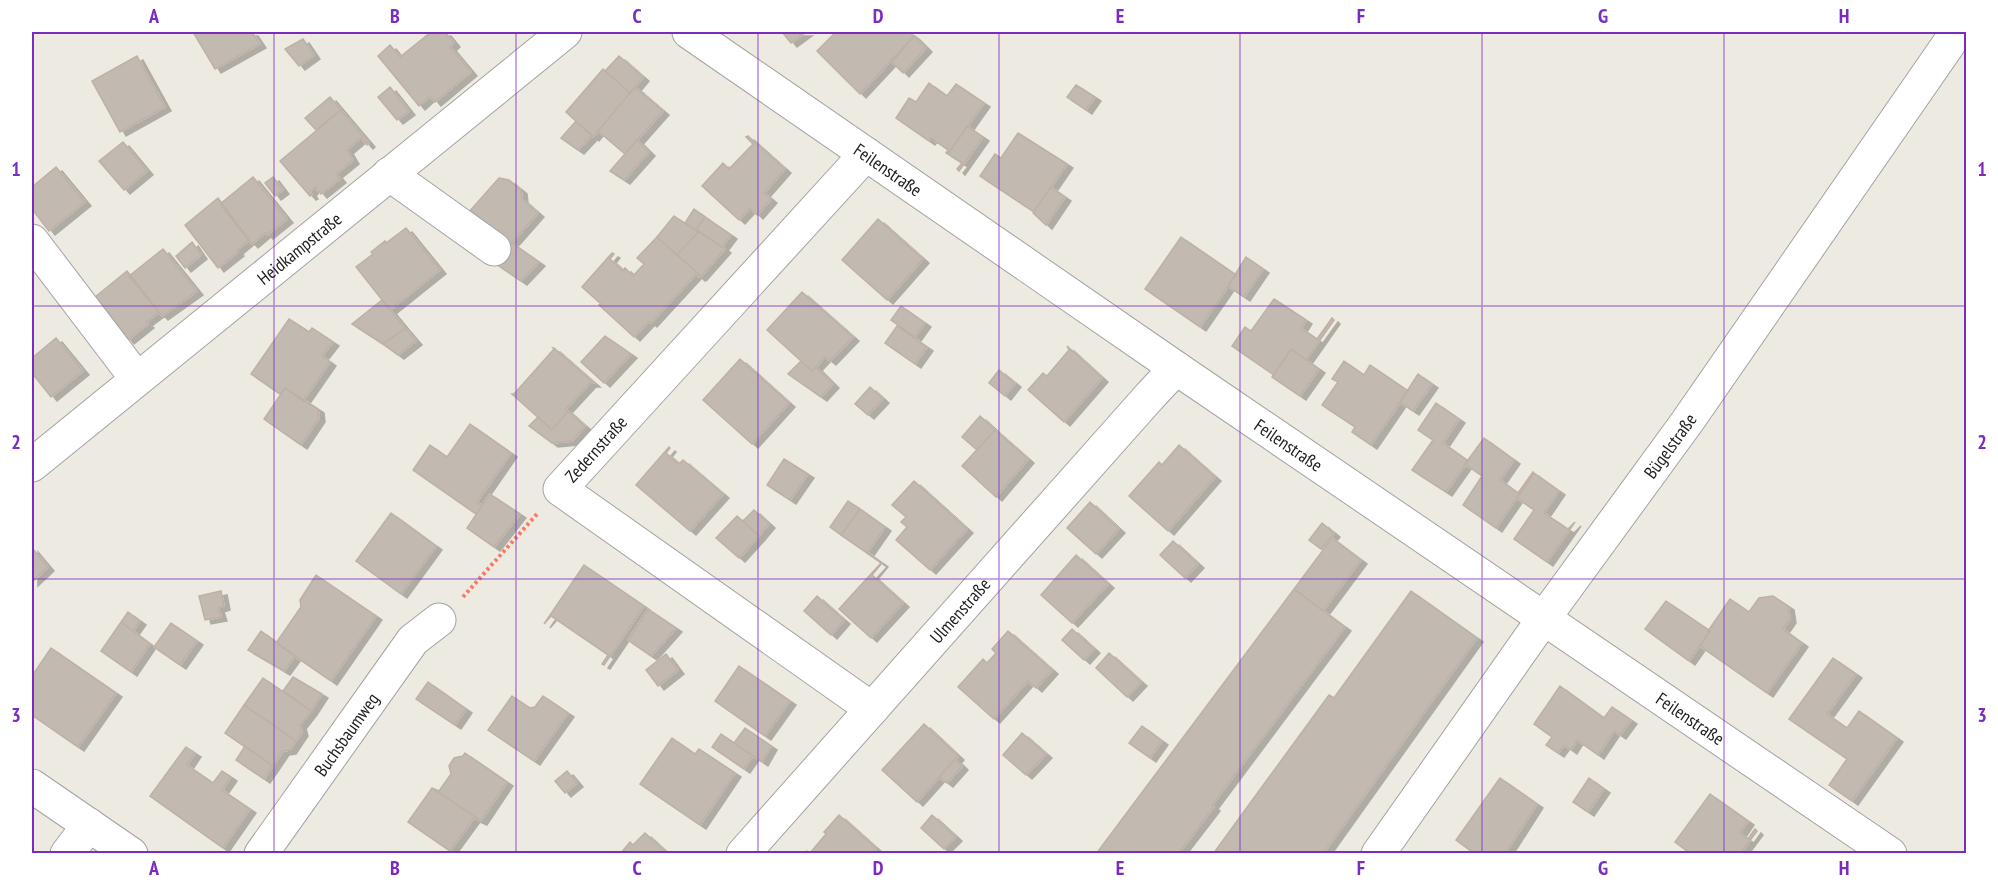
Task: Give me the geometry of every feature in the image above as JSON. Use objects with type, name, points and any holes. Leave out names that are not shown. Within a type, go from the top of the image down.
[{"type":"street","name":"Heidkampstraße","points":[[32,465],[566,32]]},
{"type":"street","name":"Feilenstraße","points":[[689,32],[1176,369],[1890,854]]},
{"type":"street","name":"Bügelstraße","points":[[1378,854],[1544,618],[1687,422],[1957,32]]},
{"type":"street","name":"Zedernstraße","points":[[866,154],[560,489],[872,709]]},
{"type":"street","points":[[389,174],[494,249]]},
{"type":"street","points":[[32,241],[138,379]]},
{"type":"street","name":"Ulmenstraße","points":[[743,854],[1176,369]]},
{"type":"street","name":"Buchsbaumweg","points":[[261,854],[413,640],[438,620]]},
{"type":"street","points":[[32,786],[131,854]]},
{"type":"street","points":[[67,854],[89,825]]},
{"type":"path","points":[[438,620],[460,601],[560,489]]},
{"type":"building","points":[[193,32],[252,32],[260,44],[215,69]]},
{"type":"building","points":[[431,32],[445,32],[454,43],[450,47],[471,72],[435,102],[430,96],[419,106],[378,56],[390,45],[400,57]]},
{"type":"building","points":[[782,32],[806,32],[791,43]]},
{"type":"building","points":[[836,32],[909,32],[914,36],[860,94],[817,51]]},
{"type":"building","points":[[914,36],[926,48],[903,73],[892,62]]},
{"type":"building","points":[[303,39],[314,55],[299,66],[285,49]]},
{"type":"building","points":[[137,56],[165,107],[120,132],[92,81]]},
{"type":"building","points":[[619,56],[643,77],[630,93],[605,71]]},
{"type":"building","points":[[603,69],[630,93],[593,137],[566,112]]},
{"type":"building","points":[[929,83],[947,96],[956,84],[984,103],[948,154],[946,153],[948,150],[931,138],[929,141],[896,118],[909,98],[916,102]]},
{"type":"building","points":[[1076,85],[1095,97],[1086,110],[1067,97]]},
{"type":"building","points":[[390,87],[409,111],[397,120],[378,97]]},
{"type":"building","points":[[635,87],[663,111],[625,154],[598,131]]},
{"type":"building","points":[[330,97],[341,110],[316,130],[305,118]]},
{"type":"building","points":[[341,110],[369,143],[367,145],[361,138],[347,150],[353,160],[336,174],[340,179],[321,194],[315,187],[310,192],[312,195],[310,196],[280,161]]},
{"type":"building","points":[[576,121],[592,135],[578,150],[561,138]]},
{"type":"building","points":[[967,126],[983,137],[959,171],[957,169],[962,163],[948,154]]},
{"type":"building","points":[[1018,133],[1067,164],[1034,212],[980,176],[995,154],[1001,158]]},
{"type":"building","points":[[748,136],[785,169],[764,193],[771,199],[757,215],[750,208],[739,220],[702,186],[723,163],[729,169],[753,144],[746,137]]},
{"type":"building","points":[[637,140],[649,152],[624,180],[610,171]]},
{"type":"building","points":[[123,142],[147,171],[124,190],[99,161]]},
{"type":"building","points":[[56,167],[85,202],[49,231],[32,209],[32,187]]},
{"type":"building","points":[[253,177],[287,219],[252,244],[220,204]]},
{"type":"building","points":[[273,177],[283,190],[275,196],[265,183]]},
{"type":"building","points":[[499,178],[509,180],[521,190],[522,199],[538,213],[509,246],[469,212]]},
{"type":"building","points":[[1051,187],[1065,197],[1046,225],[1033,213]]},
{"type":"building","points":[[218,198],[249,240],[218,268],[185,225]]},
{"type":"building","points":[[694,209],[705,217],[696,230],[685,223]]},
{"type":"building","points":[[674,216],[698,232],[677,255],[657,237]]},
{"type":"building","points":[[705,217],[731,235],[722,247],[696,230]]},
{"type":"building","points":[[878,219],[923,259],[887,300],[842,260]]},
{"type":"building","points":[[406,228],[440,270],[390,310],[356,267],[385,241],[386,243]]},
{"type":"building","points":[[699,231],[725,249],[701,276],[677,255]]},
{"type":"building","points":[[657,237],[701,276],[696,274],[651,323],[649,321],[634,337],[582,287],[612,253],[614,254],[610,259],[623,271],[625,268],[633,276],[644,264],[637,258]]},
{"type":"building","points":[[1181,237],[1236,275],[1200,327],[1145,289]]},
{"type":"building","points":[[192,242],[201,255],[185,268],[176,256]]},
{"type":"building","points":[[512,243],[539,262],[521,281],[493,262]]},
{"type":"building","points":[[163,249],[197,291],[162,316],[129,276]]},
{"type":"building","points":[[1246,257],[1263,269],[1244,297],[1228,286]]},
{"type":"building","points":[[127,271],[159,312],[128,340],[95,297]]},
{"type":"building","points":[[802,292],[853,337],[830,361],[825,357],[812,371],[767,330]]},
{"type":"building","points":[[1274,299],[1306,320],[1301,328],[1317,339],[1332,318],[1334,320],[1306,360],[1291,349],[1274,375],[1232,346],[1245,327],[1251,331]]},
{"type":"building","points":[[382,300],[405,328],[383,344],[352,324]]},
{"type":"building","points":[[901,306],[925,323],[915,337],[891,320]]},
{"type":"building","points":[[289,319],[309,332],[312,328],[333,342],[322,356],[330,362],[303,401],[285,388],[280,394],[251,374]]},
{"type":"building","points":[[897,326],[927,347],[915,364],[885,343]]},
{"type":"building","points":[[405,328],[416,341],[398,355],[383,344]]},
{"type":"building","points":[[605,336],[631,354],[604,383],[581,362]]},
{"type":"building","points":[[56,338],[83,371],[51,397],[32,373],[32,358]]},
{"type":"building","points":[[1067,346],[1102,378],[1064,422],[1028,390],[1043,373],[1047,376],[1069,350]]},
{"type":"building","points":[[553,348],[594,383],[590,383],[566,409],[568,411],[552,430],[512,394]]},
{"type":"building","points":[[1291,349],[1319,369],[1300,396],[1272,377]]},
{"type":"building","points":[[740,359],[789,403],[752,444],[703,400]]},
{"type":"building","points":[[801,361],[812,371],[816,367],[833,384],[821,397],[788,374]]},
{"type":"building","points":[[1344,361],[1364,375],[1370,365],[1408,391],[1371,445],[1352,432],[1355,427],[1322,405],[1338,382],[1332,379]]},
{"type":"building","points":[[999,370],[1015,383],[1005,396],[989,383]]},
{"type":"building","points":[[1418,374],[1432,384],[1413,411],[1400,402]]},
{"type":"building","points":[[870,387],[883,399],[868,415],[855,404]]},
{"type":"building","points":[[285,388],[318,409],[319,418],[301,445],[264,419]]},
{"type":"building","points":[[1436,403],[1459,419],[1443,443],[1468,461],[1446,492],[1412,470],[1433,440],[1418,430]]},
{"type":"building","points":[[568,411],[585,426],[572,441],[552,443],[529,426],[538,417],[552,430]]},
{"type":"building","points":[[980,416],[995,430],[977,450],[962,437]]},
{"type":"building","points":[[470,424],[511,453],[477,502],[482,506],[476,514],[413,470],[430,445],[447,457]]},
{"type":"building","points":[[995,430],[1028,459],[996,497],[962,466]]},
{"type":"building","points":[[1484,438],[1514,460],[1500,480],[1518,493],[1534,473],[1496,528],[1463,505],[1482,476],[1465,464]]},
{"type":"building","points":[[1179,445],[1215,477],[1168,531],[1129,496],[1159,462],[1162,465]]},
{"type":"building","points":[[669,447],[666,453],[679,464],[683,460],[723,494],[690,531],[636,485]]},
{"type":"building","points":[[784,459],[808,474],[790,500],[767,485]]},
{"type":"building","points":[[1534,473],[1559,491],[1544,513],[1568,529],[1575,522],[1547,562],[1514,539],[1534,510],[1517,498]]},
{"type":"building","points":[[914,481],[967,529],[930,570],[896,540],[907,527],[901,522],[906,517],[892,505]]},
{"type":"building","points":[[490,494],[520,514],[494,547],[467,528]]},
{"type":"building","points":[[848,501],[860,509],[841,535],[830,527]]},
{"type":"building","points":[[1090,502],[1119,529],[1096,554],[1067,528]]},
{"type":"building","points":[[860,509],[885,527],[867,553],[841,535]]},
{"type":"building","points":[[754,510],[769,524],[759,536],[743,521]]},
{"type":"building","points":[[391,513],[436,546],[401,594],[356,561]]},
{"type":"building","points":[[737,516],[759,536],[739,558],[716,538]]},
{"type":"building","points":[[1322,523],[1334,533],[1321,549],[1309,540]]},
{"type":"building","points":[[1332,538],[1361,560],[1323,611],[1294,589]]},
{"type":"building","points":[[1173,541],[1198,564],[1185,578],[1160,555]]},
{"type":"building","points":[[32,548],[48,567],[32,582]]},
{"type":"building","points":[[867,552],[882,563],[872,575],[903,603],[871,638],[839,609],[881,563]]},
{"type":"building","points":[[1076,555],[1108,584],[1072,623],[1041,595]]},
{"type":"building","points":[[584,565],[644,606],[604,665],[602,664],[608,655],[551,616],[544,624]]},
{"type":"building","points":[[316,575],[376,616],[331,681],[276,643],[301,607],[300,600]]},
{"type":"building","points":[[1294,589],[1345,627],[1212,805],[1214,807],[1178,854],[1096,854]]},
{"type":"building","points":[[221,591],[224,606],[218,608],[221,617],[205,620],[199,596]]},
{"type":"building","points":[[1411,591],[1477,638],[1323,854],[1213,854],[1329,695],[1334,698]]},
{"type":"building","points":[[817,596],[844,620],[831,635],[804,611]]},
{"type":"building","points":[[1773,596],[1788,606],[1790,619],[1783,629],[1802,643],[1767,693],[1700,646],[1730,599],[1749,612],[1759,598]]},
{"type":"building","points":[[1666,601],[1710,631],[1689,661],[1645,629]]},
{"type":"building","points":[[648,609],[676,628],[651,656],[628,640]]},
{"type":"building","points":[[128,612],[140,621],[133,631],[121,622]]},
{"type":"building","points":[[121,622],[150,644],[131,672],[101,651]]},
{"type":"building","points":[[171,623],[197,641],[180,665],[154,647]]},
{"type":"building","points":[[1072,629],[1094,649],[1084,660],[1062,640]]},
{"type":"building","points":[[261,631],[295,656],[284,671],[248,650]]},
{"type":"building","points":[[1008,631],[1052,670],[1036,688],[1028,681],[994,719],[958,687],[983,659],[987,663],[996,653],[992,649]]},
{"type":"building","points":[[51,648],[116,693],[78,747],[32,715],[32,676]]},
{"type":"building","points":[[1109,653],[1141,682],[1127,697],[1096,668]]},
{"type":"building","points":[[666,654],[678,670],[658,686],[646,670]]},
{"type":"building","points":[[1833,658],[1856,674],[1827,714],[1847,728],[1859,711],[1897,738],[1852,801],[1829,785],[1847,759],[1789,719]]},
{"type":"building","points":[[739,666],[790,701],[765,736],[715,701]]},
{"type":"building","points":[[293,677],[322,694],[311,711],[283,691]]},
{"type":"building","points":[[263,678],[311,711],[300,725],[302,732],[296,741],[244,705]]},
{"type":"building","points":[[428,682],[466,709],[455,725],[416,699]]},
{"type":"building","points":[[1560,686],[1604,718],[1612,707],[1631,720],[1620,735],[1614,731],[1598,755],[1577,740],[1571,750],[1564,745],[1558,753],[1546,745],[1552,737],[1534,724]]},
{"type":"building","points":[[512,696],[530,708],[535,707],[543,696],[568,713],[534,761],[488,730]]},
{"type":"building","points":[[244,705],[296,741],[290,750],[283,751],[273,766],[225,733]]},
{"type":"building","points":[[924,724],[958,756],[917,802],[882,770]]},
{"type":"building","points":[[1142,726],[1162,741],[1150,758],[1129,743]]},
{"type":"building","points":[[745,728],[771,746],[762,762],[734,743]]},
{"type":"building","points":[[1022,733],[1046,754],[1026,775],[1003,755]]},
{"type":"building","points":[[721,734],[753,756],[744,769],[712,747]]},
{"type":"building","points":[[672,738],[695,754],[699,749],[735,773],[700,825],[640,784]]},
{"type":"building","points":[[245,746],[273,766],[264,779],[236,760]]},
{"type":"building","points":[[186,747],[195,753],[187,765],[213,783],[222,771],[231,777],[222,790],[250,809],[223,848],[150,796]]},
{"type":"building","points":[[465,753],[507,782],[481,821],[432,788],[439,791],[451,774],[449,766],[454,758],[463,756]]},
{"type":"building","points":[[955,759],[962,766],[947,783],[939,777]]},
{"type":"building","points":[[567,771],[577,783],[565,793],[555,781]]},
{"type":"building","points":[[1500,778],[1537,804],[1505,854],[1475,854],[1456,840]]},
{"type":"building","points":[[1589,778],[1604,789],[1588,812],[1573,802]]},
{"type":"building","points":[[432,788],[481,821],[474,818],[450,851],[408,822]]},
{"type":"building","points":[[1710,794],[1748,821],[1740,833],[1748,839],[1755,829],[1757,831],[1740,854],[1691,854],[1675,842]]},
{"type":"building","points":[[839,815],[876,848],[871,854],[805,854],[807,851],[810,853]]},
{"type":"building","points":[[932,815],[956,837],[944,849],[921,828]]},
{"type":"building","points":[[645,833],[668,854],[620,854],[630,842],[633,845]]}]
